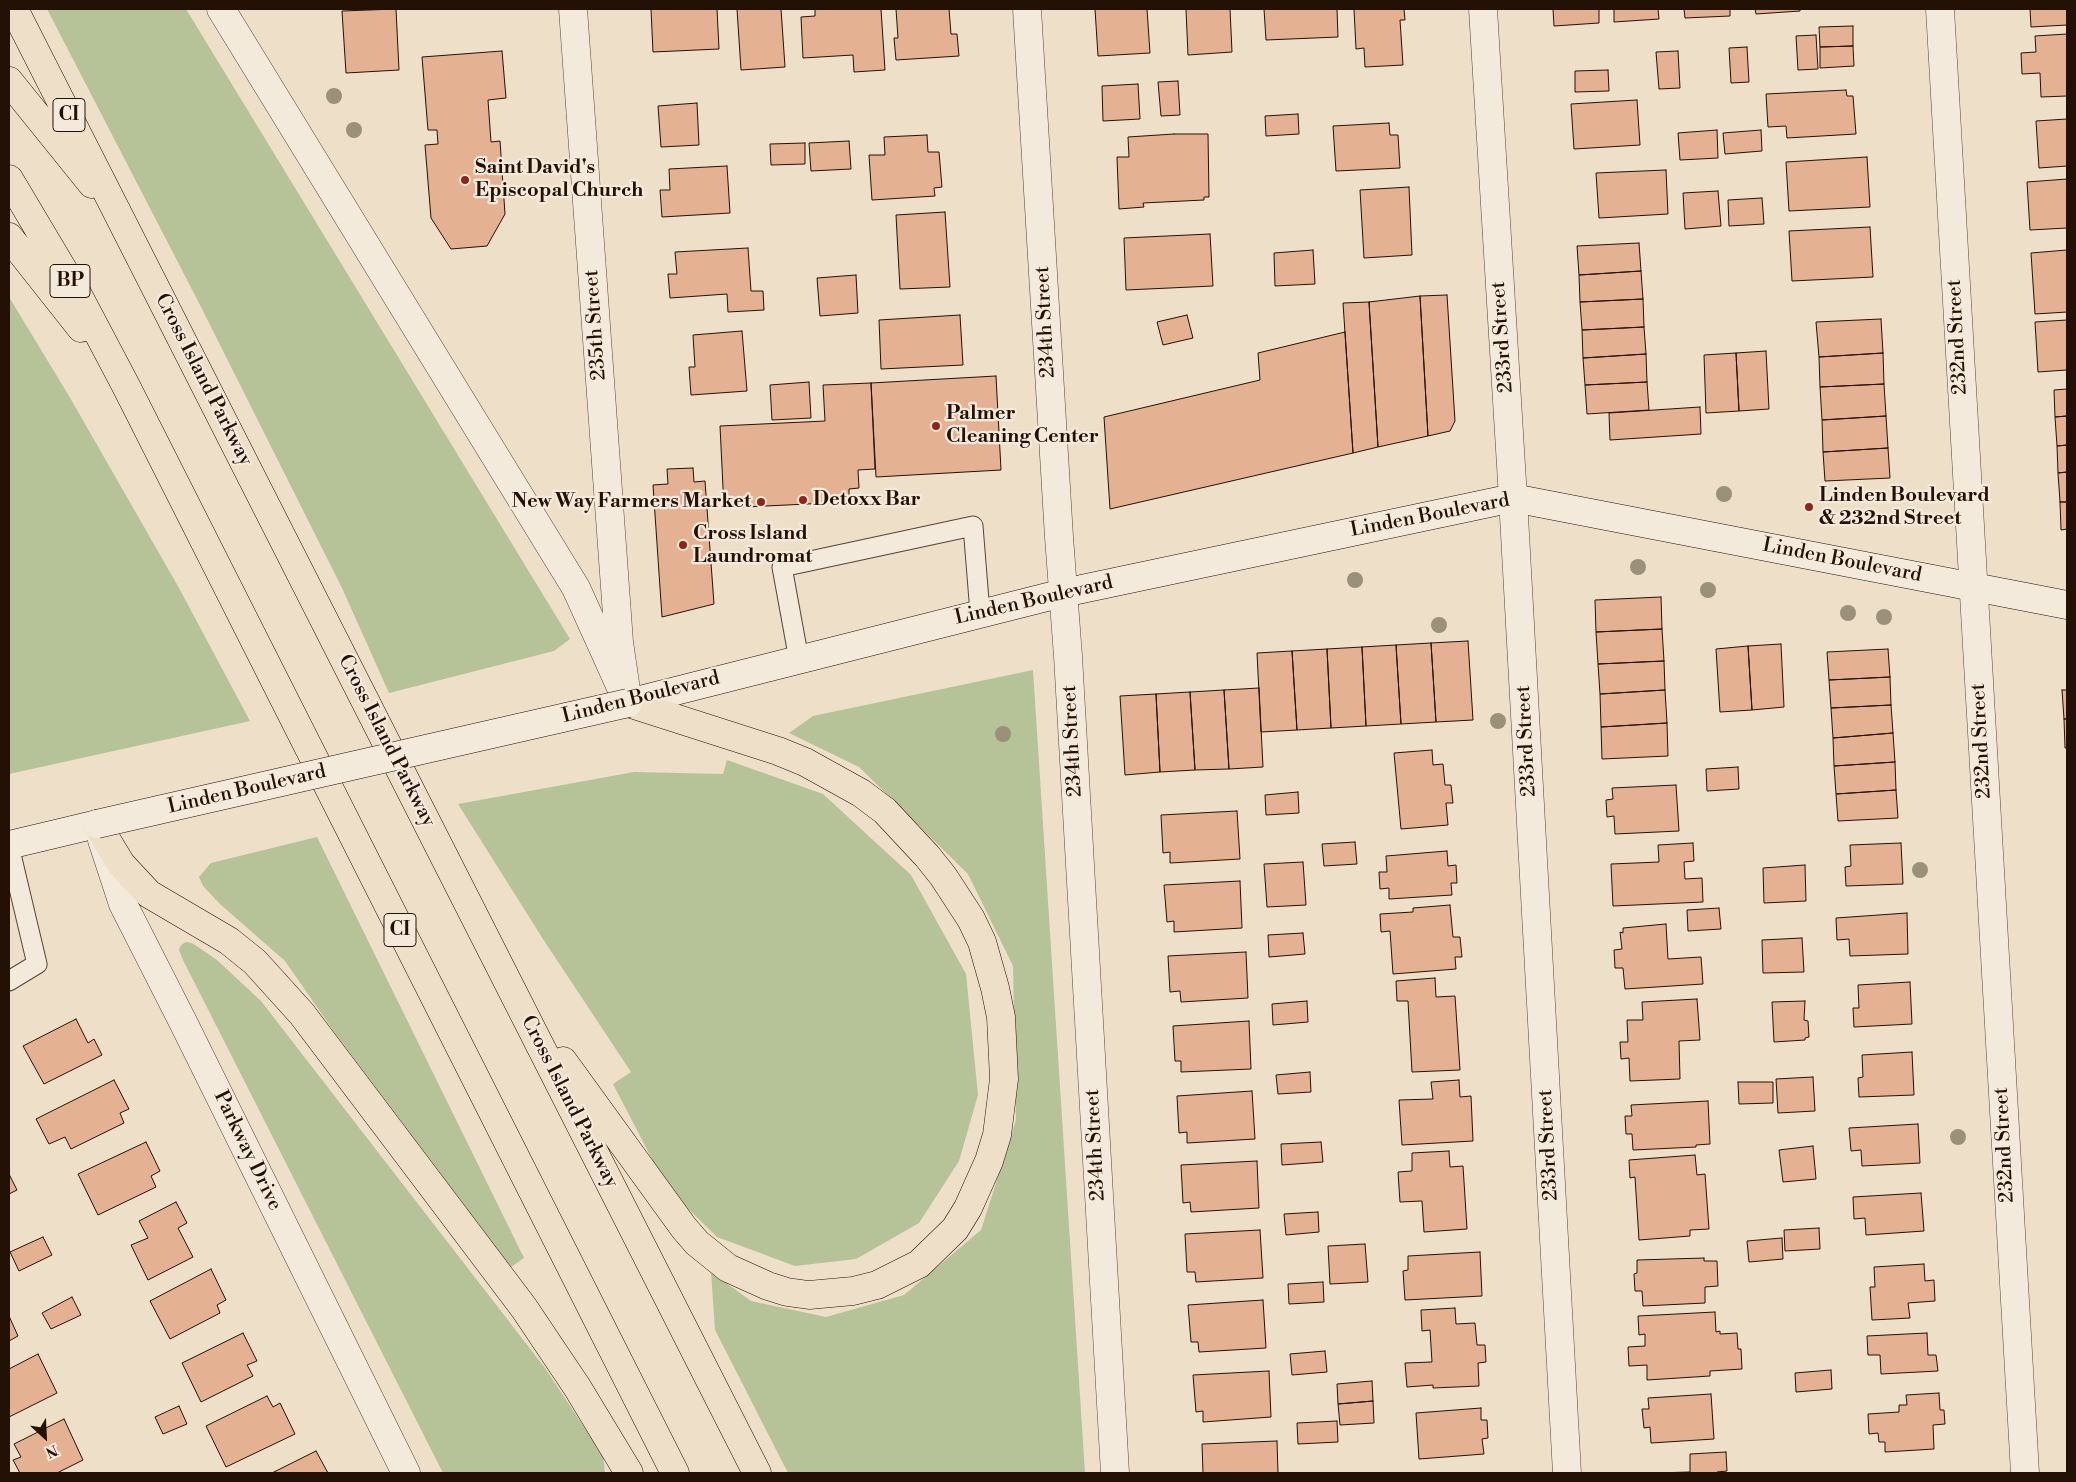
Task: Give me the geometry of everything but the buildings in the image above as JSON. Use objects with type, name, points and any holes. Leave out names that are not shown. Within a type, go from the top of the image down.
[{"type":"highway","name":"Cross Island Parkway","points":[[14,9],[124,222],[757,1473]]},
{"type":"highway","points":[[9,81],[124,222]]},
{"type":"highway","name":"BP","points":[[9,179],[78,295],[126,386]]},
{"type":"highway","points":[[9,237],[126,386]]},
{"type":"highway","name":"CI","points":[[126,386],[675,1473]]},
{"type":"highway","points":[[513,993],[684,1228],[697,1243],[728,1268],[768,1286],[809,1295],[830,1294],[869,1287],[899,1275],[919,1264],[955,1229],[972,1201],[989,1161],[997,1135],[1004,1079],[1004,1047],[995,988],[982,942],[971,918],[927,856],[885,812],[852,788],[805,762],[628,703]]},
{"type":"highway","points":[[97,824],[121,864],[149,894],[229,941],[255,962],[302,1014],[524,1308],[582,1394],[629,1473]]},
{"type":"street","points":[[221,9],[576,588],[628,703]]},
{"type":"street","name":"235th Street","points":[[573,9],[619,642],[628,703]]},
{"type":"street","name":"234th Street","points":[[1027,9],[1115,1473]]},
{"type":"street","name":"233rd Street","points":[[1483,9],[1513,498],[1568,1473]]},
{"type":"street","name":"232nd Street","points":[[1940,9],[2025,1473]]},
{"type":"street","name":"Linden Boulevard","points":[[9,845],[628,703],[1063,593],[1513,498],[2067,605]]},
{"type":"street","name":"Parkway Drive","points":[[97,824],[109,865],[124,904],[406,1473]]},
{"type":"lane","points":[[799,660],[782,567],[973,526],[980,613]]},
{"type":"lane","points":[[9,845],[17,919],[37,964],[9,981]]},
{"type":"green space","points":[[47,9],[186,9],[570,639],[554,651],[389,693],[342,588],[199,303]]},
{"type":"green space","points":[[9,297],[69,396],[179,588],[250,721],[9,774]]},
{"type":"green space","points":[[1033,670],[1085,1473],[788,1473],[715,1330],[711,1272],[751,1301],[826,1317],[904,1295],[981,1230],[1016,1120],[1013,966],[968,874],[859,767],[789,733],[813,716]]},
{"type":"green space","points":[[727,760],[823,794],[911,875],[966,974],[978,1095],[959,1161],[919,1223],[856,1259],[795,1266],[717,1237],[667,1188],[613,1084],[631,1072],[543,939],[458,804],[634,772],[723,774]]},
{"type":"green space","points":[[317,837],[524,1258],[511,1267],[335,1033],[285,961],[220,904],[203,886],[199,877],[211,863]]},
{"type":"green space","points":[[186,942],[192,943],[217,960],[261,1001],[545,1368],[603,1456],[605,1473],[443,1473],[183,960],[179,950],[181,945]]},
{"type":"place","name":"Saint David's Episcopal Church","points":[[465,180]]},
{"type":"place","name":"Palmer Cleaning Center","points":[[936,426]]},
{"type":"place","name":"Detoxx Bar","points":[[803,500]]},
{"type":"place","name":"New Way Farmers Market","points":[[761,502]]},
{"type":"place","name":"Linden Boulevard & 232nd Street","points":[[1809,507]]},
{"type":"place","name":"Cross Island Laundromat","points":[[683,545]]}]
